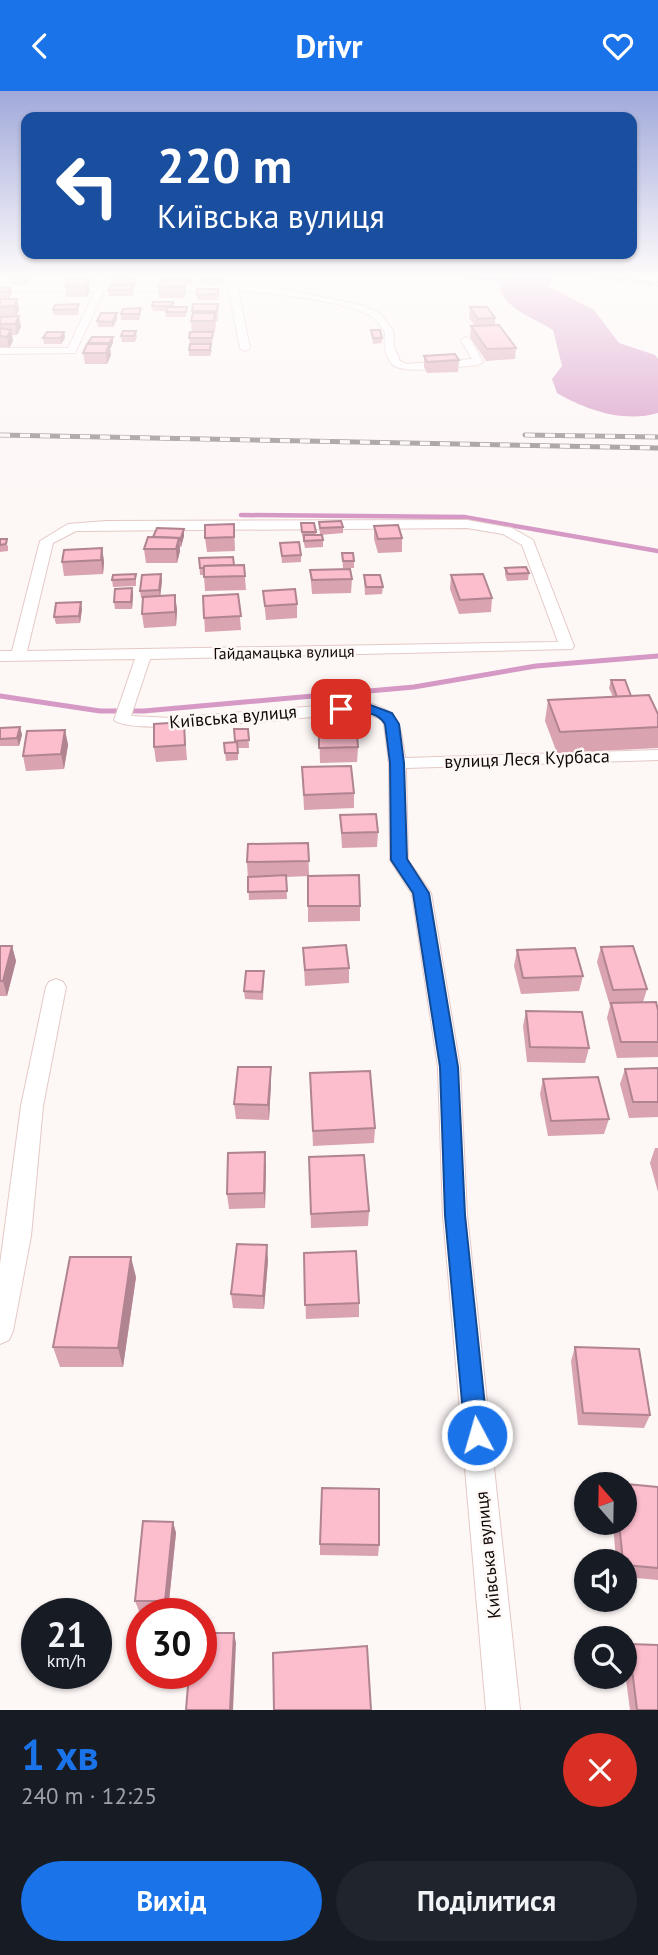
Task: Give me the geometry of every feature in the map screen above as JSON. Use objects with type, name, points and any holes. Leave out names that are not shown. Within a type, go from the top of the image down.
[{"type":"street","points":[[391,352],[399,366],[478,362],[472,352]]},
{"type":"street","name":"Гайдамацька вулиця","points":[[0,656],[18,656],[144,655],[568,646],[527,543],[508,531],[467,524],[106,525],[73,527],[47,541],[18,656]]},
{"type":"street","name":"Київська вулиця","points":[[144,655],[124,709],[134,722],[172,723],[365,707],[387,716],[392,724],[397,763],[399,860],[421,893],[449,1067],[455,1215],[503,1710]]},
{"type":"street","name":"вулиця Леся Курбаса","points":[[397,763],[658,755]]},
{"type":"street","points":[[0,1331],[18,1236],[32,1106],[55,987]]},
{"type":"shaded area","points":[[558,352],[645,352],[655,355],[658,359],[658,413],[619,416],[580,405],[557,393],[552,379],[562,366]]},
{"type":"building","points":[[84,352],[106,352],[106,353]]},
{"type":"building","points":[[455,354],[459,360],[427,362],[424,356]]},
{"type":"building","points":[[341,521],[343,527],[320,528],[319,522]]},
{"type":"building","points":[[301,523],[314,523],[316,532],[302,532]]},
{"type":"building","points":[[234,524],[234,537],[205,538],[205,525]]},
{"type":"building","points":[[398,525],[402,538],[378,539],[374,526]]},
{"type":"building","points":[[157,528],[184,529],[178,540],[179,538],[153,537]]},
{"type":"building","points":[[304,535],[322,535],[323,540],[304,541]]},
{"type":"building","points":[[148,537],[179,538],[176,549],[144,549]]},
{"type":"building","points":[[0,539],[7,539],[6,544],[0,545]]},
{"type":"building","points":[[299,542],[301,555],[282,556],[280,543]]},
{"type":"building","points":[[102,548],[101,560],[62,562],[64,550]]},
{"type":"building","points":[[342,553],[353,553],[354,561],[343,561]]},
{"type":"building","points":[[233,557],[234,565],[200,568],[199,558]]},
{"type":"building","points":[[244,565],[245,576],[204,577],[204,566]]},
{"type":"building","points":[[526,567],[529,573],[508,574],[505,568]]},
{"type":"building","points":[[350,569],[352,579],[312,580],[310,570]]},
{"type":"building","points":[[136,574],[135,579],[112,580],[113,575]]},
{"type":"building","points":[[161,574],[159,590],[140,591],[142,575]]},
{"type":"building","points":[[483,574],[492,598],[460,600],[451,575]]},
{"type":"building","points":[[364,575],[380,575],[383,587],[366,587]]},
{"type":"building","points":[[132,588],[131,602],[114,602],[115,589]]},
{"type":"building","points":[[295,589],[297,604],[265,606],[263,591]]},
{"type":"building","points":[[238,594],[241,616],[204,618],[203,596]]},
{"type":"building","points":[[175,595],[175,612],[142,614],[143,597]]},
{"type":"building","points":[[81,602],[79,616],[54,617],[56,603]]},
{"type":"building","points":[[611,680],[625,680],[631,696],[617,697]]},
{"type":"building","points":[[649,695],[658,714],[658,727],[560,732],[548,700]]},
{"type":"building","points":[[184,722],[185,745],[154,747],[154,724]]},
{"type":"building","points":[[356,724],[358,747],[319,748],[319,725]]},
{"type":"building","points":[[20,727],[17,738],[0,739],[0,728]]},
{"type":"building","points":[[234,729],[248,729],[249,740],[235,741]]},
{"type":"building","points":[[65,730],[61,754],[23,756],[27,731]]},
{"type":"building","points":[[237,742],[238,753],[225,753],[224,743]]},
{"type":"building","points":[[351,766],[354,793],[304,795],[302,767]]},
{"type":"building","points":[[376,814],[378,832],[342,833],[340,815]]},
{"type":"building","points":[[308,843],[309,861],[247,862],[248,844]]},
{"type":"building","points":[[286,875],[287,891],[248,892],[248,877]]},
{"type":"building","points":[[359,875],[360,906],[308,906],[308,876]]},
{"type":"building","points":[[346,945],[349,968],[305,970],[303,948]]},
{"type":"building","points":[[0,946],[12,946],[3,981],[0,981]]},
{"type":"building","points":[[633,946],[647,989],[613,990],[601,947]]},
{"type":"building","points":[[575,948],[583,976],[523,978],[517,950]]},
{"type":"building","points":[[246,971],[264,971],[262,992],[244,991]]},
{"type":"building","points":[[656,1002],[658,1042],[621,1042],[611,1003]]},
{"type":"building","points":[[526,1011],[582,1012],[589,1048],[530,1047]]},
{"type":"building","points":[[238,1067],[271,1067],[268,1105],[234,1104]]},
{"type":"building","points":[[658,1068],[658,1102],[633,1102],[625,1069]]},
{"type":"building","points":[[370,1071],[375,1128],[313,1131],[310,1073]]},
{"type":"building","points":[[598,1077],[609,1119],[551,1121],[543,1079]]},
{"type":"building","points":[[265,1152],[264,1193],[227,1194],[228,1153]]},
{"type":"building","points":[[364,1155],[369,1211],[311,1214],[309,1157]]},
{"type":"building","points":[[237,1244],[267,1245],[263,1296],[231,1294]]},
{"type":"building","points":[[356,1251],[359,1303],[305,1305],[304,1253]]},
{"type":"building","points":[[70,1257],[131,1257],[118,1348],[53,1347]]},
{"type":"building","points":[[575,1347],[639,1349],[650,1415],[583,1413]]},
{"type":"building","points":[[637,1485],[658,1487],[658,1568],[637,1566],[637,1549],[622,1549],[620,1535],[637,1535]]},
{"type":"building","points":[[322,1488],[379,1489],[379,1545],[320,1544]]},
{"type":"building","points":[[143,1521],[173,1522],[165,1598],[135,1598]]},
{"type":"building","points":[[217,1633],[234,1633],[230,1710],[186,1710],[188,1689],[217,1689]]},
{"type":"building","points":[[637,1644],[658,1645],[658,1710],[637,1710],[634,1689],[637,1689]]},
{"type":"building","points":[[367,1646],[371,1710],[274,1710],[273,1653]]},
{"type":"waterway","points":[[241,515],[464,517],[658,551]]},
{"type":"waterway","points":[[0,696],[100,711],[144,711],[414,687],[536,666],[658,656]]},
{"type":"railway","points":[[0,435],[658,448]]},
{"type":"railway","points":[[525,435],[658,437]]},
{"type":"route","points":[[341,709],[365,707],[377,710],[387,716],[392,724],[397,763],[399,860],[421,893],[449,1067],[455,1215],[477,1435]]}]
